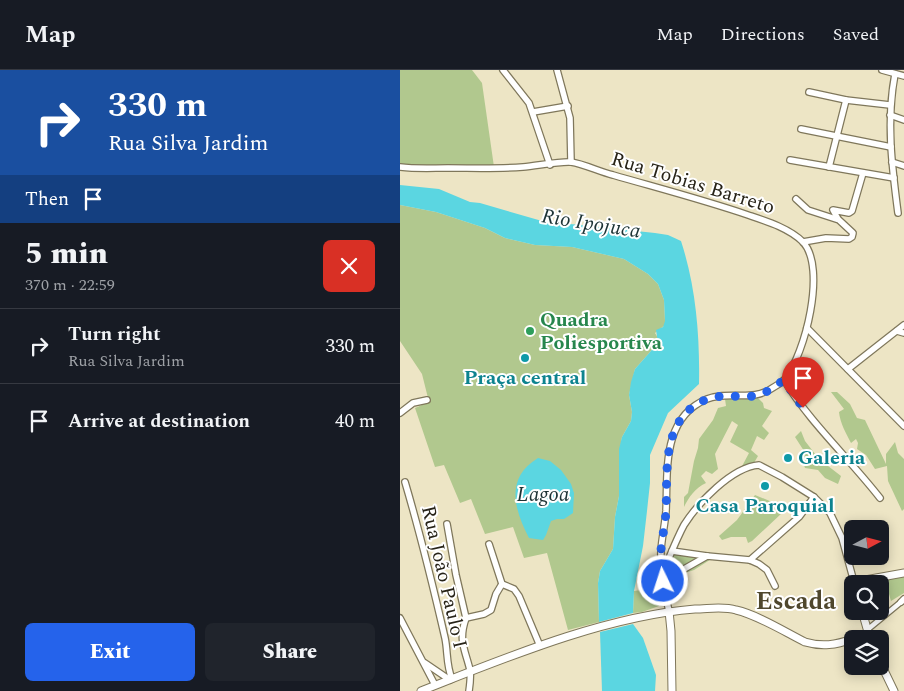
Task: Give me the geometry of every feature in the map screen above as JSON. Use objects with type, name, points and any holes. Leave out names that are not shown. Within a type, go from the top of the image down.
[{"type":"street","points":[[503,70],[522,92],[533,112],[550,165]]},
{"type":"street","points":[[400,167],[497,169],[571,162],[568,106],[557,70]]},
{"type":"street","points":[[882,70],[904,76]]},
{"type":"street","points":[[895,74],[890,115],[892,162],[898,213]]},
{"type":"street","points":[[809,92],[846,100],[890,105]]},
{"type":"street","points":[[830,167],[846,100]]},
{"type":"street","points":[[533,112],[568,106]]},
{"type":"street","points":[[890,115],[904,120]]},
{"type":"street","points":[[801,129],[891,147]]},
{"type":"street","points":[[790,160],[894,178]]},
{"type":"street","name":"Rua Tobias Barreto","points":[[571,162],[744,214],[781,228],[803,242]]},
{"type":"street","points":[[892,162],[904,166]]},
{"type":"street","points":[[672,691],[671,632],[662,578],[661,548],[666,514],[666,468],[670,443],[680,421],[692,408],[704,400],[722,396],[755,396],[770,390],[784,380],[797,357],[807,328],[815,278],[812,258],[803,242],[826,238],[851,238],[852,232],[839,220],[833,210],[849,213],[852,211],[863,173]]},
{"type":"street","points":[[796,199],[808,210],[839,220]]},
{"type":"street","points":[[848,369],[904,325]]},
{"type":"street","points":[[807,328],[904,426]]},
{"type":"street","points":[[897,331],[904,333]]},
{"type":"street","points":[[784,380],[810,417],[830,441],[857,468],[880,498]]},
{"type":"street","points":[[400,413],[413,403],[427,400]]},
{"type":"street","points":[[662,578],[685,524],[728,478],[741,470],[759,465],[814,497],[834,518],[842,538],[852,575]]},
{"type":"street","name":"Rua João Paulo I","points":[[405,482],[445,640],[451,680]]},
{"type":"street","points":[[750,560],[799,517],[814,497]]},
{"type":"street","points":[[447,524],[466,618],[462,632],[462,642],[470,672],[469,691]]},
{"type":"street","points":[[466,618],[484,614],[491,610],[496,594],[502,584],[489,544]]},
{"type":"street","points":[[672,551],[750,560],[767,570],[775,586]]},
{"type":"street","points":[[662,578],[707,556]]},
{"type":"street","points":[[889,576],[904,573]]},
{"type":"street","points":[[502,584],[514,589],[520,596],[540,646]]},
{"type":"street","points":[[872,630],[902,601]]},
{"type":"street","points":[[400,618],[424,662],[428,689],[540,646],[592,630],[669,611],[715,608],[736,610],[805,642],[816,645],[844,642]]},
{"type":"street","points":[[424,662],[451,680]]},
{"type":"street","points":[[886,675],[894,691]]},
{"type":"green space","points":[[400,70],[472,70],[482,83],[494,167],[400,166]]},
{"type":"green space","points":[[400,205],[436,212],[485,228],[505,238],[535,245],[572,247],[624,259],[648,274],[658,284],[664,300],[665,325],[655,333],[658,343],[635,369],[629,395],[632,412],[631,421],[622,437],[619,456],[619,496],[615,517],[613,549],[600,571],[598,583],[599,622],[568,630],[547,553],[524,558],[513,527],[485,534],[471,499],[460,503],[444,465],[435,467],[415,408],[429,402],[422,374],[400,341]]},
{"type":"green space","points":[[831,392],[837,392],[850,404],[857,418],[865,420],[886,464],[886,454],[895,442],[898,453],[904,459],[904,509],[902,511],[888,481],[887,466],[875,469],[866,455],[857,449],[858,443],[856,439],[851,443],[843,428],[839,412],[844,409]]},
{"type":"green space","points":[[758,398],[763,403],[764,408],[772,411],[762,426],[769,433],[764,440],[757,436],[751,450],[758,456],[751,468],[740,470],[749,453],[730,442],[738,425],[732,421],[715,454],[718,469],[712,474],[706,471],[701,476],[706,483],[693,493],[684,507],[684,497],[688,493],[699,439],[713,420],[718,408],[726,406],[725,399]]},
{"type":"green space","points":[[801,431],[805,441],[819,459],[841,476],[838,484],[825,478],[818,470],[805,468],[802,459],[804,451],[795,437]]},
{"type":"green space","points":[[755,495],[777,504],[782,513],[748,543],[746,537],[731,537],[722,540],[719,536],[737,520]]},
{"type":"green space","points":[[673,551],[716,556],[694,570],[670,578],[668,568]]},
{"type":"green space","points":[[904,576],[904,593],[891,601],[889,594],[889,579]]},
{"type":"green space","points":[[656,588],[656,594],[659,594],[661,598],[659,606],[633,613],[634,591]]},
{"type":"water","points":[[400,185],[439,189],[470,202],[480,203],[542,221],[655,233],[668,235],[681,241],[694,294],[699,348],[699,384],[668,413],[650,455],[647,511],[643,546],[634,591],[633,613],[599,622],[598,583],[600,571],[613,549],[615,517],[619,496],[619,449],[622,437],[631,421],[632,412],[629,395],[631,382],[635,369],[658,343],[656,330],[663,327],[665,321],[664,300],[658,284],[648,274],[624,259],[572,247],[535,245],[505,238],[485,228],[436,212],[400,205]]},
{"type":"water","name":"Lagoa","points":[[538,458],[550,461],[561,470],[571,484],[574,493],[573,513],[564,519],[551,521],[543,540],[529,538],[519,516],[515,495],[521,475]]},
{"type":"water","points":[[633,624],[643,638],[656,675],[655,691],[602,691],[600,632]]},
{"type":"place","name":"Quadra Poliesportiva","points":[[530,331]]},
{"type":"place","name":"Praça central","points":[[525,358]]},
{"type":"place","name":"Galeria","points":[[788,458]]},
{"type":"place","name":"Casa Paroquial","points":[[765,486]]},
{"type":"district","name":"Escada","points":[[796,602]]},
{"type":"route","points":[[663,581],[661,548],[666,514],[666,468],[670,443],[680,421],[688,412],[704,400],[722,396],[755,396],[770,390],[784,380],[803,408]]},
{"type":"water label","name":"Rio Ipojuca","points":[[591,224]]}]
